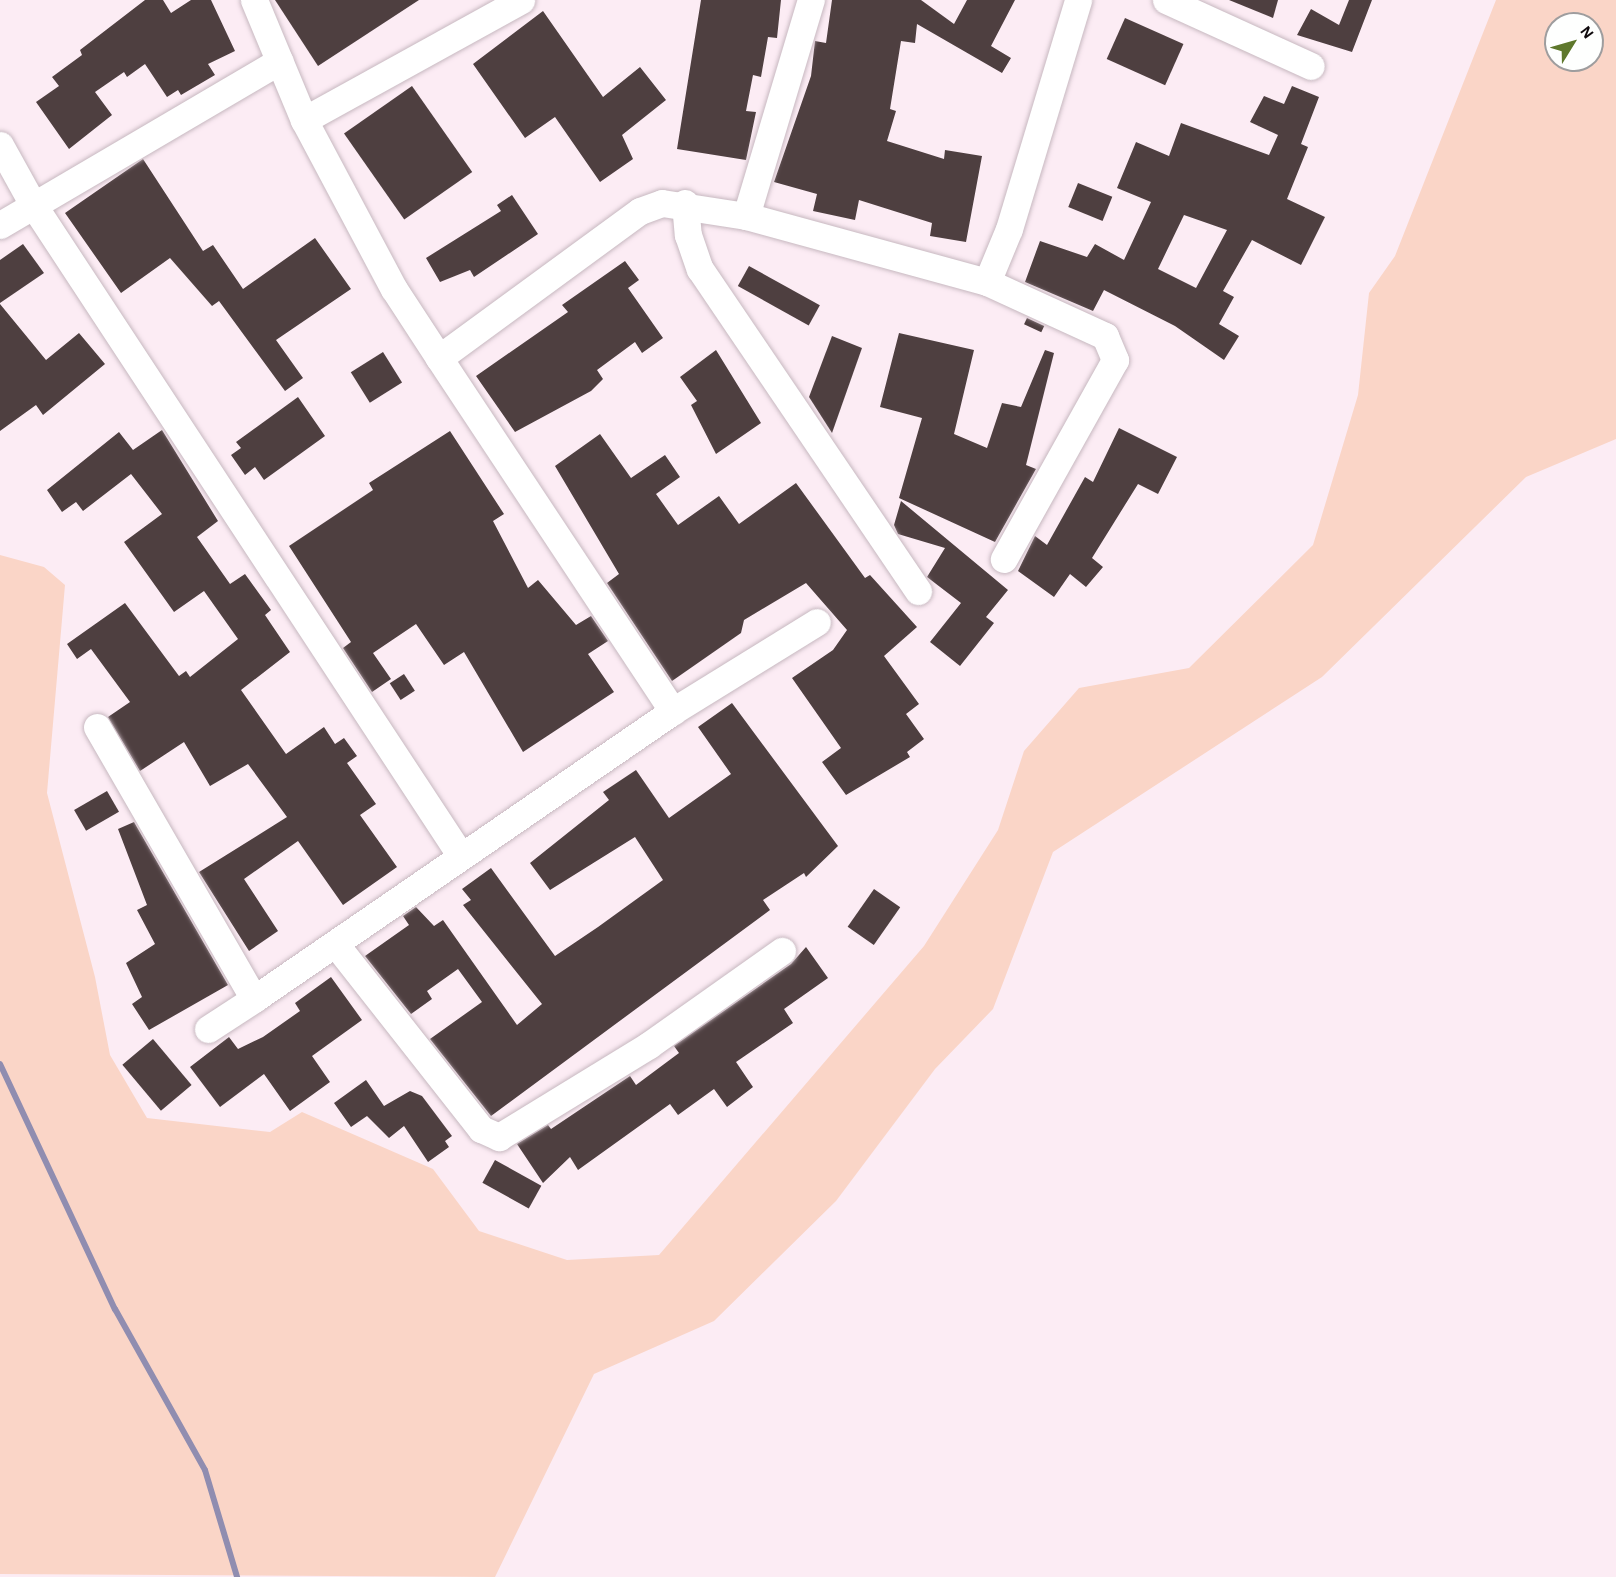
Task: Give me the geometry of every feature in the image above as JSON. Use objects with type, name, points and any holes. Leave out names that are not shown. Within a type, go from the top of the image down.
[{"type":"street","points":[[254,0],[304,120],[394,290],[673,711]]},
{"type":"street","points":[[304,120],[521,0]]},
{"type":"street","points":[[746,216],[811,0]]},
{"type":"street","points":[[987,282],[1009,229],[1078,0]]},
{"type":"street","points":[[1166,0],[1311,66]]},
{"type":"street","points":[[0,225],[32,203],[280,61]]},
{"type":"street","points":[[0,145],[32,203],[461,856]]},
{"type":"street","points":[[439,358],[640,211],[685,203],[746,216],[987,282],[1105,336],[1115,360],[1004,559]]},
{"type":"street","points":[[685,203],[688,235],[700,269],[918,591]]},
{"type":"street","points":[[208,1029],[337,946],[461,856],[673,711],[817,622]]},
{"type":"street","points":[[97,727],[254,999]]},
{"type":"street","points":[[337,946],[481,1129],[499,1137],[649,1045],[782,951]]},
{"type":"shaded area","points":[[1496,0],[1616,0],[1616,439],[1526,477],[1322,677],[1053,852],[993,1009],[935,1069],[836,1201],[714,1321],[594,1374],[495,1577],[0,1574],[0,555],[44,567],[65,585],[47,793],[95,977],[110,1055],[147,1118],[270,1132],[302,1112],[433,1169],[479,1231],[567,1260],[659,1255],[924,946],[998,830],[1024,751],[1079,688],[1189,668],[1313,545],[1358,395],[1369,293],[1395,256]]},
{"type":"building","points":[[145,0],[163,0],[171,13],[191,0],[211,0],[235,51],[208,64],[215,75],[181,95],[178,90],[167,97],[145,64],[127,77],[124,72],[95,92],[112,115],[69,149],[36,102],[59,86],[52,77],[82,55],[80,50]]},
{"type":"building","points":[[275,0],[419,0],[318,66]]},
{"type":"building","points":[[701,0],[781,0],[777,38],[768,37],[761,77],[753,75],[746,111],[756,112],[746,160],[677,149]]},
{"type":"building","points":[[832,0],[921,0],[954,24],[967,0],[1015,0],[991,46],[1011,58],[1002,73],[917,24],[915,43],[901,41],[890,109],[896,111],[887,141],[944,159],[945,150],[982,156],[966,242],[930,236],[932,223],[859,200],[855,220],[813,211],[817,194],[774,182],[811,76],[815,41],[826,43]]},
{"type":"building","points":[[1229,0],[1278,0],[1273,18]]},
{"type":"building","points":[[1349,0],[1372,0],[1352,52],[1297,35],[1311,9],[1339,25]]},
{"type":"building","points":[[543,11],[603,97],[640,67],[666,100],[622,135],[633,159],[600,182],[555,117],[525,138],[473,64]]},
{"type":"building","points":[[1125,18],[1183,44],[1165,85],[1107,59]]},
{"type":"building","points":[[412,86],[472,172],[404,220],[344,134]]},
{"type":"building","points":[[1292,86],[1319,97],[1301,144],[1308,147],[1287,199],[1325,217],[1301,265],[1252,240],[1223,291],[1234,297],[1219,324],[1239,336],[1224,360],[1175,326],[1104,290],[1093,311],[1025,282],[1040,241],[1087,257],[1095,244],[1124,260],[1151,202],[1117,188],[1136,142],[1169,156],[1181,123],[1269,155],[1278,135],[1250,122],[1264,96],[1284,104]],"holes":[[[1184,215],[1227,230],[1196,288],[1158,269]]]},
{"type":"building","points":[[143,159],[203,251],[213,245],[243,289],[315,238],[351,289],[276,340],[303,378],[285,391],[219,301],[212,306],[170,258],[121,293],[65,213]]},
{"type":"building","points":[[1078,183],[1112,197],[1103,221],[1068,207]]},
{"type":"building","points":[[512,195],[538,234],[474,277],[470,270],[440,282],[426,258],[501,211],[497,205]]},
{"type":"building","points":[[23,244],[44,273],[0,303],[0,260]]},
{"type":"building","points":[[625,261],[639,280],[628,288],[663,338],[642,353],[635,342],[597,370],[603,379],[591,391],[515,432],[476,376],[568,312],[562,305]]},
{"type":"building","points":[[749,266],[820,305],[809,325],[738,286]]},
{"type":"building","points":[[0,304],[46,360],[79,333],[105,364],[43,415],[36,405],[0,431]]},
{"type":"building","points":[[1027,318],[1044,326],[1041,332],[1024,324]]},
{"type":"building","points":[[899,333],[974,350],[954,434],[987,448],[1002,403],[1021,407],[1045,350],[1054,353],[1026,465],[1036,469],[995,542],[899,498],[922,418],[880,407]]},
{"type":"building","points":[[832,336],[862,348],[832,433],[809,397]]},
{"type":"building","points":[[716,350],[761,423],[716,454],[691,405],[697,401],[680,377]]},
{"type":"building","points":[[383,352],[402,383],[370,403],[351,372]]},
{"type":"building","points":[[298,397],[325,436],[264,480],[255,467],[245,475],[231,455],[241,448],[236,442]]},
{"type":"building","points":[[1119,428],[1177,457],[1158,494],[1138,484],[1092,558],[1103,567],[1086,587],[1070,574],[1054,597],[1018,571],[1035,536],[1047,545],[1085,477],[1093,482]]},
{"type":"building","points":[[162,430],[218,521],[197,537],[230,584],[245,574],[271,610],[265,615],[290,652],[241,690],[286,754],[324,727],[335,744],[344,738],[357,756],[347,763],[376,804],[360,815],[397,867],[343,905],[298,841],[244,879],[278,931],[249,951],[199,872],[287,817],[248,764],[210,786],[184,742],[140,771],[108,717],[130,702],[91,649],[77,659],[67,644],[125,603],[179,676],[186,671],[190,677],[238,639],[204,591],[174,612],[124,542],[162,514],[131,474],[83,511],[76,502],[62,512],[47,490],[119,432],[133,450]]},
{"type":"building","points":[[450,431],[504,514],[493,521],[528,588],[538,580],[576,625],[591,616],[608,641],[588,654],[614,692],[523,752],[464,652],[444,665],[416,624],[373,653],[391,679],[372,692],[343,648],[351,642],[289,546],[373,490],[369,483]]},
{"type":"building","points":[[600,434],[631,478],[665,455],[680,477],[656,494],[678,525],[719,496],[739,524],[796,483],[865,578],[870,575],[917,627],[884,656],[919,704],[906,714],[924,739],[907,752],[910,757],[846,795],[822,762],[841,748],[792,678],[833,650],[847,630],[806,583],[744,620],[741,633],[672,681],[607,583],[619,574],[555,466]]},
{"type":"building","points":[[901,501],[1008,590],[986,617],[994,623],[960,666],[930,642],[961,603],[927,577],[945,548],[898,534],[894,525]]},
{"type":"building","points":[[404,674],[415,691],[401,700],[390,683]]},
{"type":"building","points":[[732,703],[838,846],[806,877],[804,873],[763,900],[770,910],[491,1116],[430,1039],[482,1002],[458,969],[427,991],[432,999],[411,1014],[365,956],[409,925],[403,916],[416,907],[434,926],[443,920],[517,1025],[542,1004],[463,905],[471,900],[462,889],[491,868],[555,956],[598,927],[663,880],[635,837],[550,890],[530,863],[609,800],[603,792],[636,770],[669,818],[731,774],[698,727]]},
{"type":"building","points":[[107,791],[119,812],[86,831],[74,810]]},
{"type":"building","points":[[134,822],[228,985],[149,1030],[132,1004],[142,997],[126,963],[155,944],[137,910],[147,905],[118,829]]},
{"type":"building","points":[[874,889],[900,907],[874,945],[848,927]]},
{"type":"building","points":[[806,947],[828,978],[784,1009],[793,1023],[736,1062],[753,1087],[727,1107],[714,1089],[678,1115],[670,1104],[578,1170],[570,1157],[543,1183],[517,1144],[548,1125],[551,1129],[630,1076],[636,1085],[679,1053],[674,1046],[791,964]]},
{"type":"building","points":[[331,977],[362,1020],[312,1056],[330,1082],[290,1111],[264,1074],[220,1107],[190,1067],[229,1037],[238,1049],[263,1037],[300,1011],[295,1003]]},
{"type":"building","points":[[153,1039],[192,1085],[161,1111],[122,1065]]},
{"type":"building","points":[[366,1080],[384,1106],[410,1091],[422,1096],[452,1136],[445,1141],[449,1147],[428,1162],[404,1126],[389,1138],[367,1116],[351,1127],[334,1103]]},
{"type":"building","points":[[495,1160],[541,1186],[529,1208],[482,1183]]},
{"type":"waterway","points":[[0,1064],[115,1309],[205,1470],[237,1577]]}]
